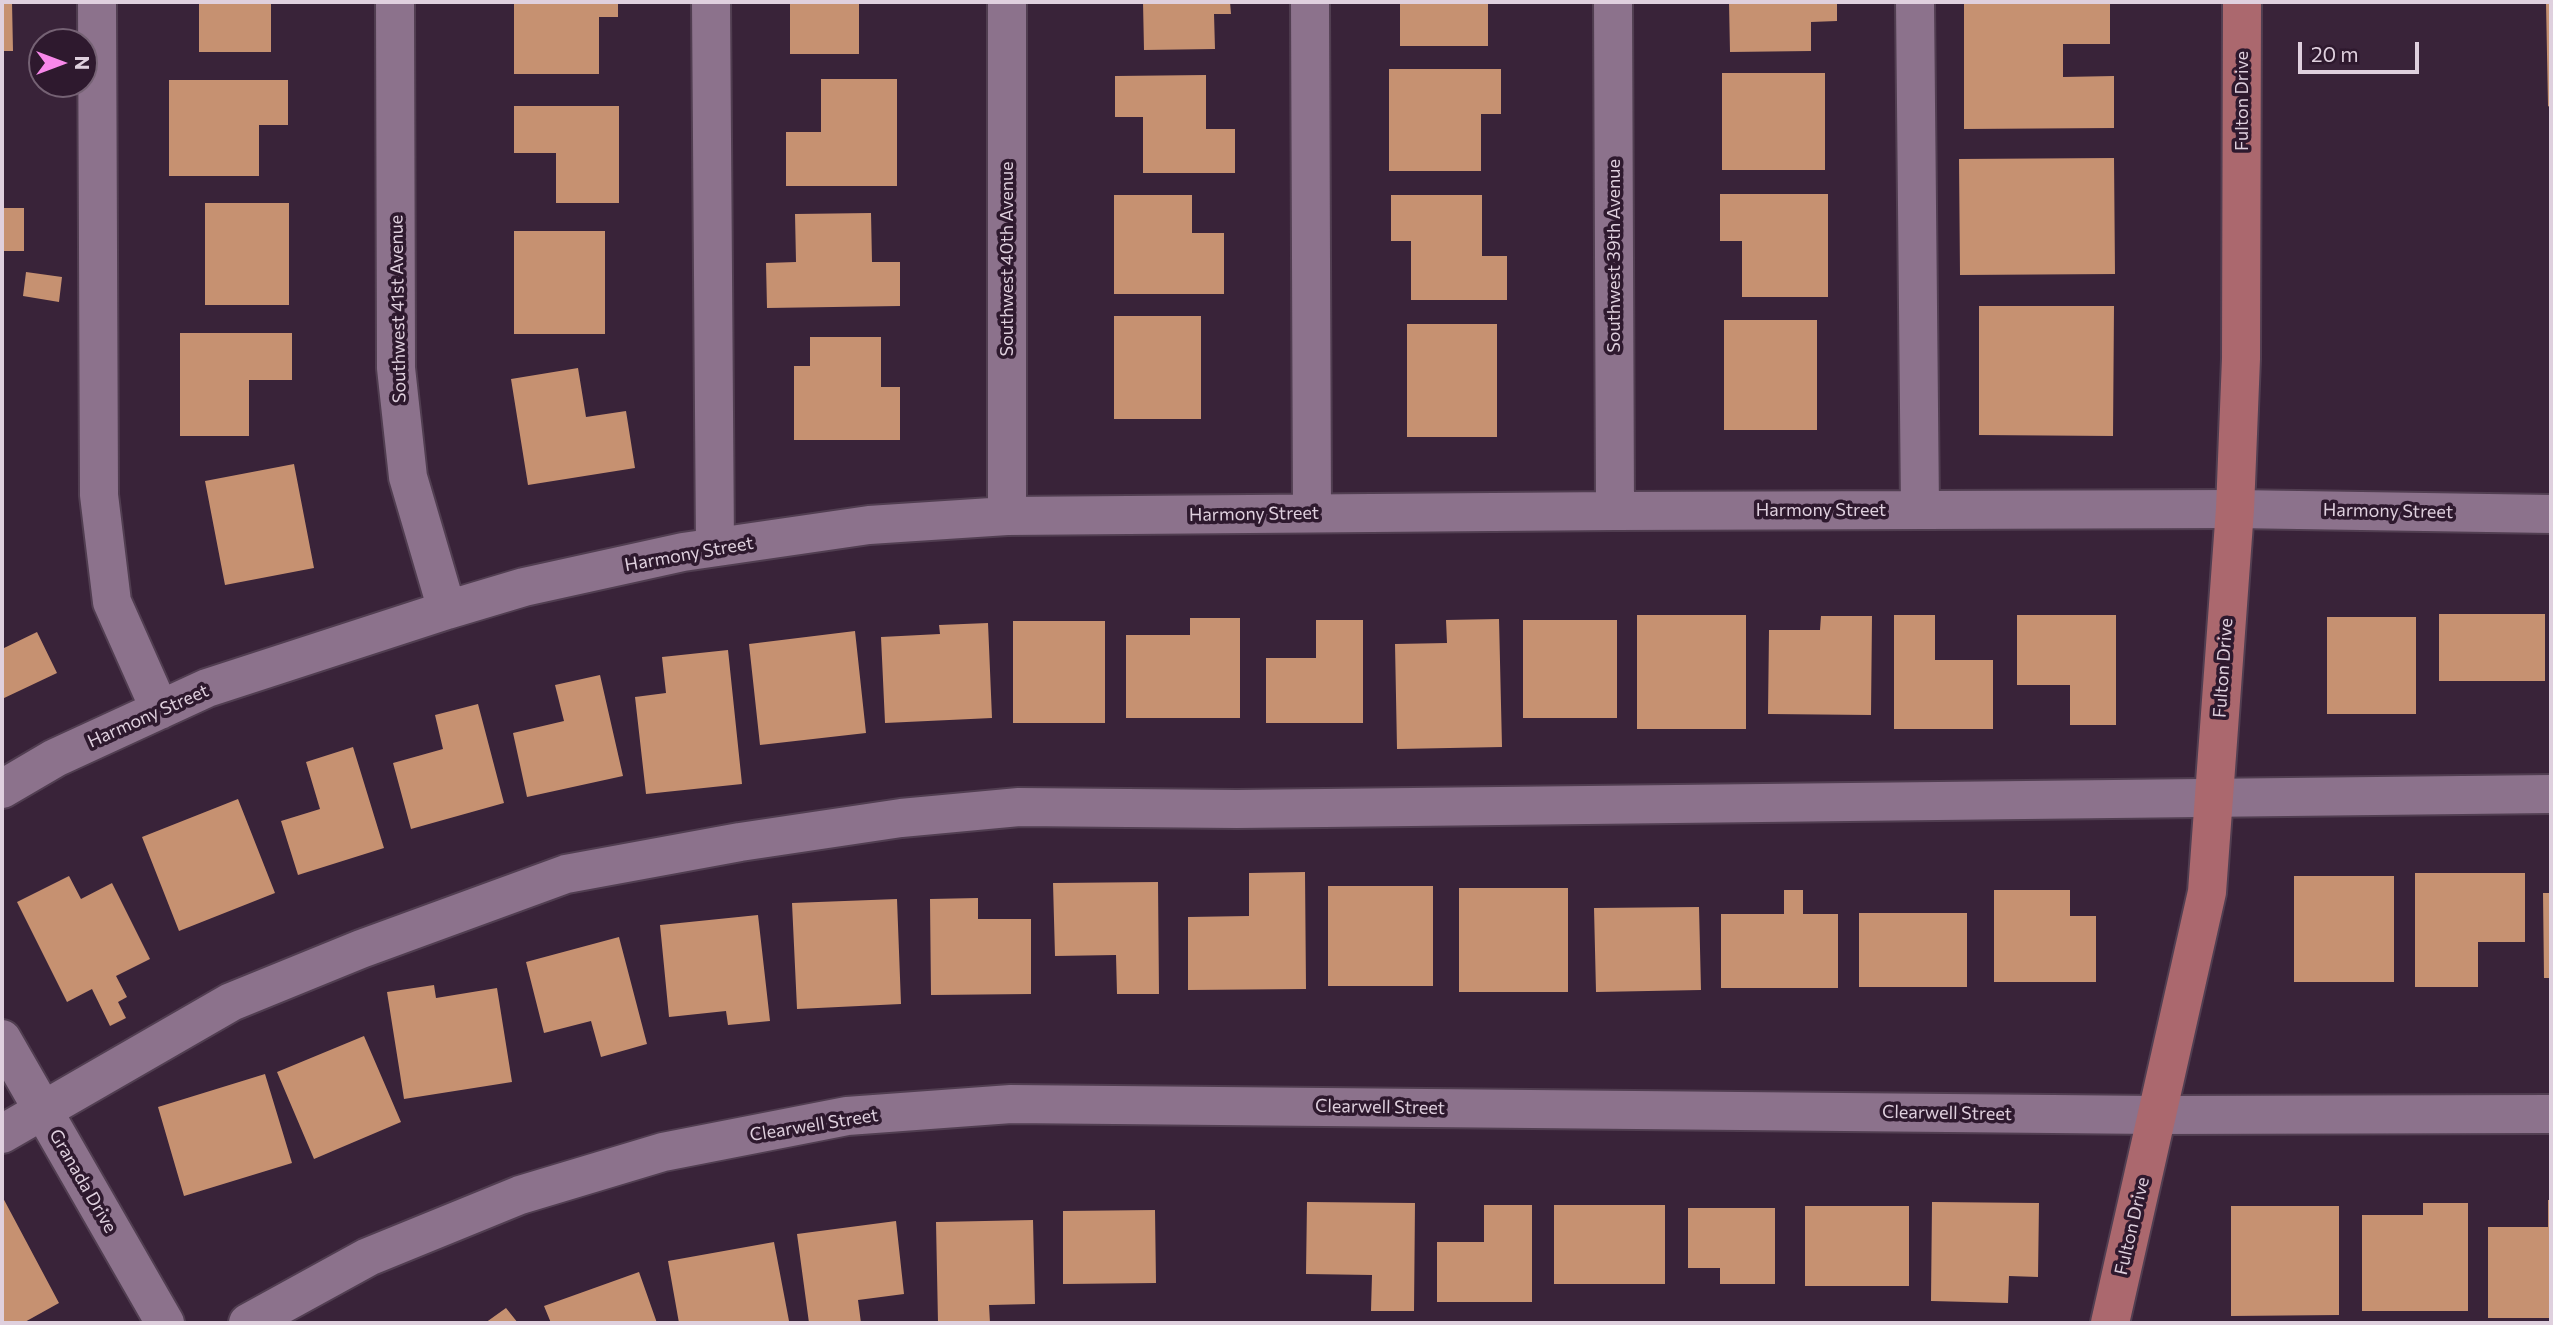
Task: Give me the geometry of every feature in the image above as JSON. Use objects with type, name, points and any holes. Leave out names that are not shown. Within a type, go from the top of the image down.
[{"type":"main road","name":"Fulton Drive","points":[[2110,1323],[2207,892],[2235,509],[2241,359],[2242,2]]},
{"type":"street","points":[[97,2],[99,495],[111,602],[160,710]]},
{"type":"street","name":"Southwest 41st Avenue","points":[[395,2],[396,368],[408,477],[447,610]]},
{"type":"street","points":[[711,2],[715,547]]},
{"type":"street","name":"Southwest 40th Avenue","points":[[1007,2],[1007,516]]},
{"type":"street","points":[[1310,2],[1312,513]]},
{"type":"street","name":"Southwest 39th Avenue","points":[[1613,2],[1615,511]]},
{"type":"street","points":[[1915,2],[1920,510]]},
{"type":"street","name":"Harmony Street","points":[[2,789],[55,758],[207,688],[447,610],[524,587],[715,547],[869,525],[1007,516],[1615,511],[2235,509],[2551,514]]},
{"type":"street","points":[[2,1134],[231,1002],[361,949],[566,874],[740,842],[887,820],[1019,807],[1237,809],[2551,794]]},
{"type":"street","name":"Granada Drive","points":[[2,1039],[165,1323]]},
{"type":"street","name":"Clearwell Street","points":[[248,1323],[368,1257],[520,1195],[663,1152],[847,1116],[1011,1104],[2157,1115],[2551,1114]]},
{"type":"building","points":[[2,2],[12,2],[13,51],[2,51]]},
{"type":"building","points":[[199,2],[271,2],[271,52],[199,52]]},
{"type":"building","points":[[514,2],[618,2],[618,17],[599,17],[599,74],[514,74]]},
{"type":"building","points":[[790,2],[859,2],[859,54],[790,54]]},
{"type":"building","points":[[1143,2],[1230,2],[1231,14],[1214,14],[1215,49],[1144,50]]},
{"type":"building","points":[[1400,2],[1488,2],[1488,46],[1400,46]]},
{"type":"building","points":[[1729,2],[1837,2],[1837,21],[1811,22],[1811,51],[1730,52]]},
{"type":"building","points":[[1964,2],[2110,2],[2110,44],[2063,44],[2063,77],[2114,76],[2114,128],[1964,129]]},
{"type":"building","points":[[2546,2],[2551,2],[2551,108],[2548,106]]},
{"type":"building","points":[[1389,69],[1501,69],[1501,114],[1481,114],[1481,171],[1389,171]]},
{"type":"building","points":[[1722,73],[1825,73],[1825,170],[1722,170]]},
{"type":"building","points":[[1206,75],[1206,129],[1235,129],[1235,173],[1143,173],[1143,117],[1115,117],[1115,76]]},
{"type":"building","points":[[821,79],[897,79],[897,186],[786,186],[786,132],[821,132]]},
{"type":"building","points":[[169,80],[288,80],[288,125],[259,125],[259,176],[169,176]]},
{"type":"building","points":[[514,106],[619,106],[619,203],[556,203],[556,153],[514,153]]},
{"type":"building","points":[[2114,158],[2115,274],[1960,275],[1959,159]]},
{"type":"building","points":[[1720,194],[1828,194],[1828,297],[1742,297],[1742,241],[1720,241]]},
{"type":"building","points":[[1114,195],[1192,195],[1192,233],[1224,233],[1224,294],[1114,294]]},
{"type":"building","points":[[1391,195],[1482,195],[1482,256],[1507,256],[1507,300],[1411,300],[1411,241],[1391,241]]},
{"type":"building","points":[[205,203],[289,203],[289,305],[205,305]]},
{"type":"building","points":[[2,208],[24,208],[24,251],[2,251]]},
{"type":"building","points":[[871,213],[872,262],[900,262],[900,306],[767,308],[766,263],[796,262],[795,214]]},
{"type":"building","points":[[514,231],[605,231],[605,334],[514,334]]},
{"type":"building","points":[[26,272],[62,277],[59,302],[23,296]]},
{"type":"building","points":[[1979,306],[2114,306],[2113,436],[1979,435]]},
{"type":"building","points":[[1114,316],[1201,316],[1201,419],[1114,419]]},
{"type":"building","points":[[1724,320],[1817,320],[1817,430],[1724,430]]},
{"type":"building","points":[[1407,324],[1497,324],[1497,437],[1407,437]]},
{"type":"building","points":[[180,333],[292,333],[292,380],[249,380],[249,436],[180,436]]},
{"type":"building","points":[[810,337],[881,337],[881,387],[900,387],[900,440],[794,440],[794,366],[810,366]]},
{"type":"building","points":[[578,368],[586,417],[626,411],[635,468],[528,485],[511,379]]},
{"type":"building","points":[[294,464],[314,568],[225,585],[205,481]]},
{"type":"building","points":[[2439,614],[2545,614],[2545,681],[2439,681]]},
{"type":"building","points":[[1637,615],[1746,615],[1746,729],[1637,729]]},
{"type":"building","points":[[1894,615],[1935,615],[1935,660],[1993,660],[1993,729],[1894,729]]},
{"type":"building","points":[[2017,615],[2116,615],[2116,725],[2070,725],[2070,685],[2017,685]]},
{"type":"building","points":[[1821,616],[1872,616],[1871,715],[1768,714],[1769,630],[1820,630]]},
{"type":"building","points":[[2327,617],[2416,617],[2416,714],[2327,714]]},
{"type":"building","points":[[1190,618],[1240,618],[1240,718],[1126,718],[1126,635],[1190,635]]},
{"type":"building","points":[[1499,619],[1502,747],[1397,749],[1395,644],[1447,643],[1446,620]]},
{"type":"building","points":[[1316,620],[1363,620],[1363,723],[1266,723],[1266,658],[1316,658]]},
{"type":"building","points":[[1523,620],[1617,620],[1617,718],[1523,718]]},
{"type":"building","points":[[1013,621],[1105,621],[1105,723],[1013,723]]},
{"type":"building","points":[[988,623],[992,718],[885,723],[881,637],[940,634],[939,625]]},
{"type":"building","points":[[855,631],[866,733],[760,745],[749,644]]},
{"type":"building","points":[[37,632],[57,673],[2,699],[2,649]]},
{"type":"building","points":[[728,650],[742,784],[646,794],[635,697],[666,693],[662,657]]},
{"type":"building","points":[[600,675],[623,776],[527,797],[513,733],[564,721],[555,685]]},
{"type":"building","points":[[478,704],[504,803],[411,829],[393,763],[443,749],[435,715]]},
{"type":"building","points":[[353,747],[384,848],[298,875],[281,821],[320,809],[306,762]]},
{"type":"building","points":[[238,799],[275,893],[179,931],[142,837]]},
{"type":"building","points":[[1305,872],[1306,989],[1188,990],[1188,917],[1249,916],[1249,873]]},
{"type":"building","points":[[2415,873],[2525,873],[2525,942],[2478,942],[2478,987],[2415,987]]},
{"type":"building","points":[[69,876],[81,899],[112,883],[150,959],[116,976],[127,997],[118,1002],[126,1018],[110,1026],[92,989],[67,1002],[17,902]]},
{"type":"building","points":[[2294,876],[2394,876],[2394,982],[2294,982]]},
{"type":"building","points":[[1158,882],[1159,994],[1117,994],[1116,955],[1055,956],[1053,883]]},
{"type":"building","points":[[1328,886],[1433,886],[1433,986],[1328,986]]},
{"type":"building","points":[[1459,888],[1568,888],[1568,992],[1459,992]]},
{"type":"building","points":[[1784,890],[1803,890],[1803,914],[1838,914],[1838,988],[1721,988],[1721,914],[1784,914]]},
{"type":"building","points":[[1994,890],[2070,890],[2070,916],[2096,916],[2096,982],[1994,982]]},
{"type":"building","points":[[2543,893],[2551,893],[2551,978],[2544,978]]},
{"type":"building","points":[[978,898],[978,919],[1031,919],[1031,994],[931,995],[930,899]]},
{"type":"building","points":[[897,899],[901,1004],[797,1009],[792,903]]},
{"type":"building","points":[[1699,907],[1701,990],[1596,992],[1594,908]]},
{"type":"building","points":[[1859,913],[1967,913],[1967,987],[1859,987]]},
{"type":"building","points":[[758,915],[770,1021],[728,1025],[726,1011],[669,1017],[660,925]]},
{"type":"building","points":[[619,937],[647,1044],[601,1057],[591,1021],[544,1033],[526,962]]},
{"type":"building","points":[[434,985],[436,998],[497,988],[512,1082],[404,1099],[387,992]]},
{"type":"building","points":[[364,1036],[401,1122],[314,1159],[277,1072]]},
{"type":"building","points":[[265,1074],[292,1163],[184,1196],[158,1107]]},
{"type":"building","points":[[2,1196],[59,1303],[23,1323],[2,1323]]},
{"type":"building","points":[[2548,1200],[2551,1200],[2551,1318],[2488,1318],[2488,1227],[2548,1227]]},
{"type":"building","points":[[1307,1202],[1415,1203],[1414,1311],[1371,1311],[1372,1275],[1306,1274]]},
{"type":"building","points":[[1932,1202],[2039,1203],[2038,1277],[2009,1276],[2008,1303],[1931,1301]]},
{"type":"building","points":[[2423,1203],[2468,1203],[2468,1311],[2362,1311],[2362,1215],[2423,1215]]},
{"type":"building","points":[[1484,1205],[1532,1205],[1532,1302],[1437,1302],[1437,1242],[1484,1242]]},
{"type":"building","points":[[1554,1205],[1665,1205],[1665,1284],[1554,1284]]},
{"type":"building","points":[[1805,1206],[1909,1206],[1909,1286],[1805,1286]]},
{"type":"building","points":[[2231,1206],[2339,1206],[2339,1315],[2231,1316]]},
{"type":"building","points":[[1688,1208],[1775,1208],[1775,1284],[1720,1284],[1720,1268],[1688,1268]]},
{"type":"building","points":[[1155,1210],[1156,1283],[1063,1284],[1063,1211]]},
{"type":"building","points":[[1033,1220],[1035,1304],[989,1305],[990,1323],[938,1323],[936,1222]]},
{"type":"building","points":[[896,1221],[904,1294],[858,1300],[861,1323],[809,1323],[797,1234]]},
{"type":"building","points":[[774,1242],[789,1321],[679,1323],[668,1261]]},
{"type":"building","points":[[639,1272],[657,1323],[551,1323],[544,1306]]},
{"type":"building","points":[[506,1308],[518,1323],[485,1323]]}]
